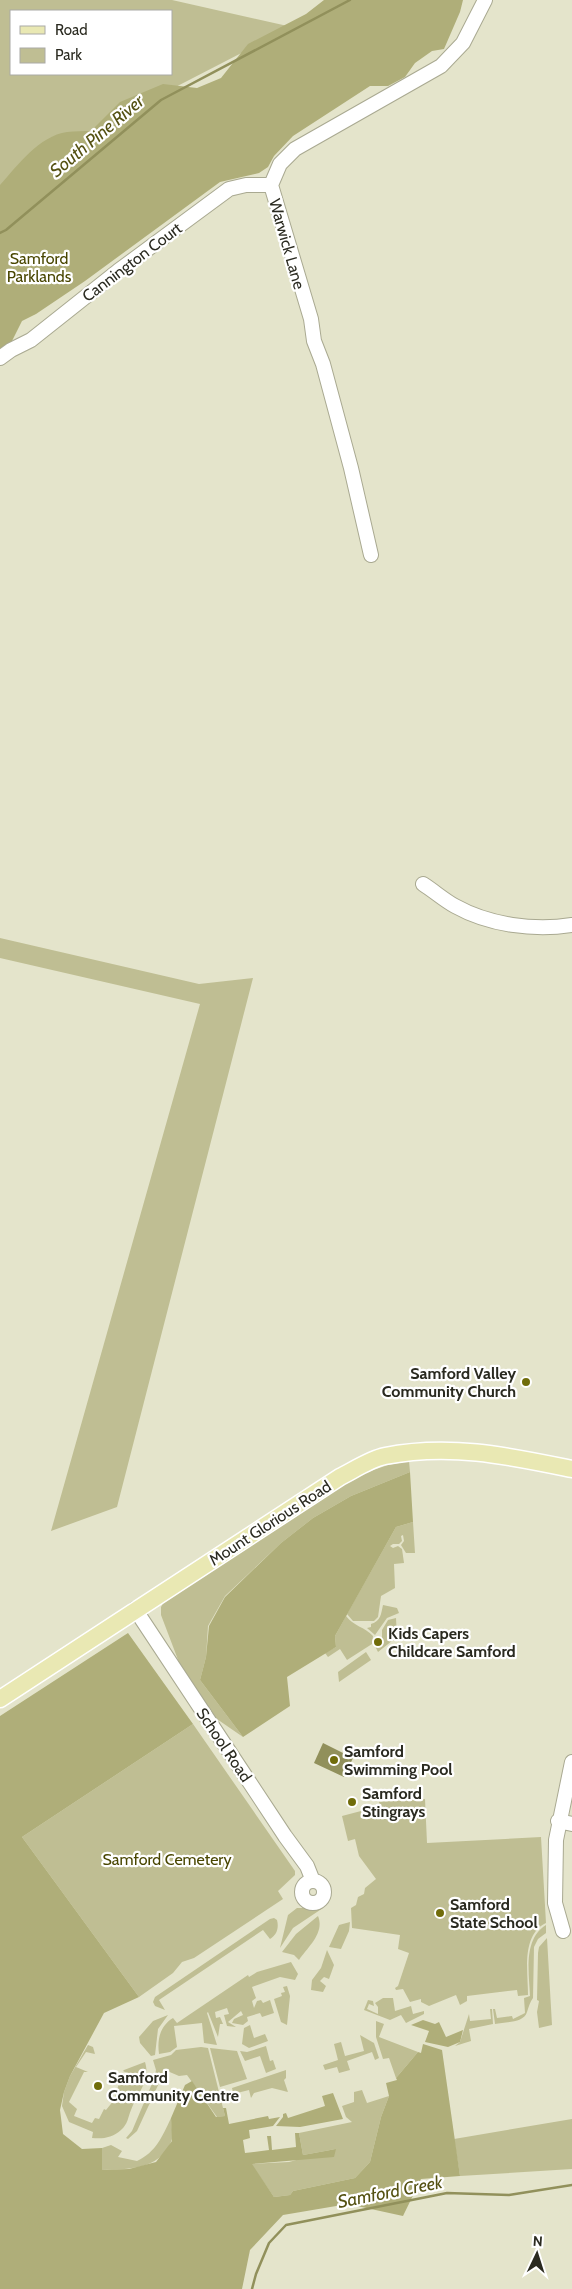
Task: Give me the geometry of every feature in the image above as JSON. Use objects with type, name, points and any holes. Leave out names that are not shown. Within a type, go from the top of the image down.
[{"type":"main road","name":"Mount Glorious Road","points":[[0,1699],[135,1609],[340,1477],[384,1456],[448,1449],[518,1458],[572,1469]]},
{"type":"street","name":"Warwick Lane","points":[[371,555],[351,468],[323,364],[314,341],[310,319],[271,185],[280,164],[295,149],[441,66],[463,43],[485,0]]},
{"type":"street","name":"Cannington Court","points":[[0,358],[31,340],[118,270],[229,189],[246,185],[271,185]]},
{"type":"street","points":[[423,884],[455,906],[486,919],[519,925],[555,928],[572,925]]},
{"type":"street","name":"School Road","points":[[135,1609],[285,1836],[307,1866],[313,1881]]},
{"type":"street","points":[[563,1931],[555,1902],[556,1840],[565,1822],[572,1762]]},
{"type":"green space","points":[[0,0],[172,0],[292,27],[160,95],[0,204]]},
{"type":"green space","name":"Samford Parklands","points":[[324,0],[463,0],[460,12],[444,49],[432,51],[415,63],[405,77],[388,86],[370,86],[293,136],[274,156],[268,167],[259,173],[220,182],[85,281],[36,314],[22,321],[11,343],[0,349],[0,185],[22,160],[47,139],[70,132],[91,131],[120,102],[163,84],[197,88],[221,78],[248,44],[306,14]]},
{"type":"green space","points":[[0,938],[199,984],[253,978],[117,1507],[51,1531],[200,1004],[0,958]]},
{"type":"green space","points":[[409,1461],[410,1472],[351,1496],[313,1518],[281,1543],[225,1596],[208,1626],[206,1657],[200,1680],[243,1737],[214,1717],[180,1665],[161,1615],[161,1607],[165,1600],[350,1478],[388,1465]]},
{"type":"green space","points":[[410,1472],[413,1522],[396,1527],[335,1636],[336,1647],[287,1677],[290,1706],[243,1737],[200,1680],[206,1657],[209,1626],[225,1597],[281,1543],[313,1518],[351,1496]]},
{"type":"green space","points":[[413,1522],[415,1553],[406,1553],[401,1545],[404,1541],[403,1535],[401,1536],[402,1541],[399,1544],[390,1546],[393,1548],[398,1546],[402,1549],[404,1563],[394,1564],[395,1588],[381,1596],[378,1617],[374,1621],[353,1621],[347,1614],[396,1527]]},
{"type":"green space","points":[[383,1605],[397,1608],[399,1613],[387,1618],[375,1635],[367,1628],[371,1627],[371,1624],[379,1619]]},
{"type":"green space","points":[[346,1616],[373,1636],[372,1644],[347,1660],[340,1649],[328,1657],[325,1653],[336,1647],[335,1636]]},
{"type":"green space","points":[[396,1618],[397,1637],[378,1652],[375,1646],[382,1638],[382,1630],[388,1620]]},
{"type":"green space","points":[[128,1633],[193,1724],[22,1837],[139,1997],[104,2013],[70,2076],[64,2092],[60,2110],[63,2134],[82,2149],[102,2148],[102,2170],[129,2169],[156,2162],[172,2141],[171,2118],[185,2085],[192,2081],[216,2117],[225,2116],[223,2108],[226,2108],[229,2124],[268,2116],[269,2119],[280,2117],[273,2126],[249,2130],[250,2138],[243,2140],[245,2153],[269,2150],[267,2136],[271,2136],[272,2150],[296,2147],[295,2133],[299,2133],[303,2155],[336,2149],[334,2157],[252,2164],[274,2197],[290,2195],[293,2191],[355,2178],[370,2162],[381,2117],[389,2096],[386,2083],[397,2080],[396,2078],[418,2052],[421,2053],[423,2044],[442,2050],[460,2176],[421,2179],[403,2216],[348,2204],[283,2215],[250,2250],[242,2289],[0,2289],[0,1716]]},
{"type":"green space","points":[[366,1652],[371,1660],[339,1682],[338,1672]]},
{"type":"green space","name":"Samford Cemetery","points":[[193,1724],[295,1871],[295,1875],[278,1891],[283,1899],[194,1958],[182,1962],[173,1973],[139,1997],[22,1837]]},
{"type":"green space","points":[[425,1799],[427,1843],[541,1837],[546,1923],[538,1929],[529,1945],[527,1965],[528,1995],[518,1996],[517,1990],[467,1996],[467,2001],[460,2005],[456,1995],[429,2006],[421,2002],[421,1999],[410,2002],[403,1989],[396,1990],[395,1988],[398,1986],[409,1953],[398,1949],[400,1935],[352,1928],[351,1908],[356,1905],[358,1897],[364,1894],[365,1888],[376,1879],[359,1856],[355,1839],[348,1841],[342,1816],[380,1806],[379,1802]]},
{"type":"green space","points":[[297,1908],[323,1908],[293,1928],[280,1948],[288,1915]]},
{"type":"green space","points":[[318,1916],[320,1922],[317,1934],[299,1960],[294,1955],[282,1952],[296,1934]]},
{"type":"green space","points":[[274,1918],[277,1920],[278,1926],[276,1933],[270,1939],[263,1930],[159,2000],[165,2010],[155,2006],[153,2002],[155,1997]]},
{"type":"green space","points":[[350,1922],[349,1931],[341,1949],[329,1947],[339,1925]]},
{"type":"green space","points":[[546,1925],[546,1933],[538,1939],[534,1947],[533,1998],[525,2016],[518,2020],[495,2024],[493,2009],[495,2009],[497,2018],[512,2016],[513,2019],[525,2013],[524,1998],[530,1996],[529,1957],[531,1948],[539,1931]]},
{"type":"green space","points":[[547,1938],[552,2025],[539,2028],[537,2012],[539,2001],[537,2000],[538,1953],[539,1947]]},
{"type":"green space","points":[[327,1950],[334,1965],[329,1979],[324,1977],[320,1981],[326,1986],[323,1992],[311,1990],[312,1980],[321,1968]]},
{"type":"green space","points":[[291,1962],[298,1974],[295,1980],[280,1977],[252,1987],[256,1998],[252,2001],[254,2008],[257,2001],[261,2000],[263,2003],[270,2000],[274,2013],[262,2017],[260,2013],[247,2017],[248,2021],[243,2025],[232,2023],[234,2019],[243,2015],[241,2011],[228,2022],[236,2027],[227,2026],[224,2015],[229,2014],[227,2008],[215,2012],[216,2018],[220,2017],[223,2024],[220,2024],[218,2037],[208,2012],[217,2045],[204,2043],[202,2023],[174,2026],[177,2047],[170,2052],[159,2054],[160,2033],[173,2018],[177,2023],[248,1975],[249,1977],[257,1972]]},
{"type":"green space","points":[[287,1986],[290,1996],[287,2025],[281,2022],[274,1999],[282,1996],[281,1993],[285,1992],[283,1987]]},
{"type":"green space","points":[[383,1998],[393,1998],[395,2011],[411,2006],[413,2014],[424,2011],[424,2014],[406,2023],[401,2015],[390,2020],[364,2010],[368,2000],[373,2001],[374,2006],[369,2004],[367,2009],[378,2014],[378,2007],[375,2003]]},
{"type":"green space","points":[[490,2009],[492,2009],[493,2024],[469,2029],[471,2041],[455,2046],[460,2042],[469,2014],[470,2021],[491,2019]]},
{"type":"green space","points":[[168,2015],[158,2029],[155,2055],[151,2056],[140,2043],[139,2037],[153,2021]]},
{"type":"green space","points":[[423,2020],[435,2024],[439,2022],[446,2037],[463,2030],[460,2042],[448,2047],[425,2042],[429,2031],[411,2025]]},
{"type":"green space","points":[[376,2021],[384,2024],[379,2037],[418,2052],[396,2078],[389,2058],[383,2059],[376,2037]]},
{"type":"green space","points":[[250,2025],[254,2038],[265,2034],[268,2041],[249,2048],[242,2044],[244,2028]]},
{"type":"green space","points":[[360,2035],[374,2043],[379,2058],[375,2060],[372,2052],[347,2061],[350,2070],[339,2073],[337,2067],[325,2070],[323,2065],[338,2060],[334,2044],[341,2042],[345,2056],[364,2051]]},
{"type":"green space","points":[[88,2045],[93,2047],[95,2054],[86,2052],[76,2067],[88,2072],[84,2072],[69,2102],[77,2109],[74,2116],[92,2123],[95,2118],[99,2119],[104,2109],[106,2110],[114,2100],[120,2080],[125,2082],[129,2074],[123,2071],[145,2062],[145,2081],[126,2123],[118,2133],[107,2137],[92,2138],[93,2132],[69,2122],[62,2106],[64,2092],[70,2076]]},
{"type":"green space","points":[[266,2046],[270,2061],[273,2060],[276,2069],[266,2073],[260,2056],[245,2061],[240,2051],[247,2052]]},
{"type":"green space","points":[[208,2048],[225,2116],[217,2117],[187,2075],[179,2076],[165,2070],[137,2131],[128,2139],[126,2138],[132,2131],[154,2079],[156,2070],[153,2060],[171,2055],[176,2050]]},
{"type":"green space","points":[[210,2048],[237,2051],[247,2079],[220,2087]]},
{"type":"green space","points":[[286,2070],[286,2078],[284,2080],[288,2092],[272,2088],[254,2093],[251,2098],[249,2090],[237,2093],[238,2100],[227,2103],[226,2098],[234,2096],[232,2088]]},
{"type":"green space","points":[[362,2090],[367,2103],[389,2096],[381,2117],[370,2162],[355,2178],[293,2191],[290,2195],[274,2197],[251,2164],[289,2162],[336,2149],[303,2155],[299,2133],[352,2122],[346,2117],[342,2106],[354,2102],[354,2092]]},
{"type":"green space","points":[[333,2093],[343,2119],[300,2127],[276,2126],[283,2117],[283,2114],[286,2113],[288,2118],[325,2106],[322,2096]]},
{"type":"green space","points":[[171,2118],[172,2140],[166,2151],[159,2158],[142,2166],[102,2170],[102,2148],[111,2145],[122,2151],[118,2157],[137,2161],[154,2148]]},
{"type":"green space","points":[[572,2119],[572,2169],[460,2176],[454,2139]]},
{"type":"shaded area","name":"Samford Swimming Pool","points":[[323,1743],[353,1758],[344,1777],[314,1763]]},
{"type":"waterway","name":"South Pine River","points":[[0,233],[6,230],[161,100],[350,0]]},
{"type":"waterway","name":"Samford Creek","points":[[252,2289],[269,2243],[286,2225],[447,2193],[509,2195],[572,2185]]},
{"type":"place","name":"Samford Valley Community Church","points":[[526,1382]]},
{"type":"place","name":"Kids Capers Childcare Samford","points":[[378,1642]]},
{"type":"place","name":"Samford Swimming Pool","points":[[334,1760]]},
{"type":"place","name":"Samford Stingrays","points":[[352,1802]]},
{"type":"place","name":"Samford State School","points":[[440,1913]]},
{"type":"place","name":"Samford Community Centre","points":[[98,2086]]}]
